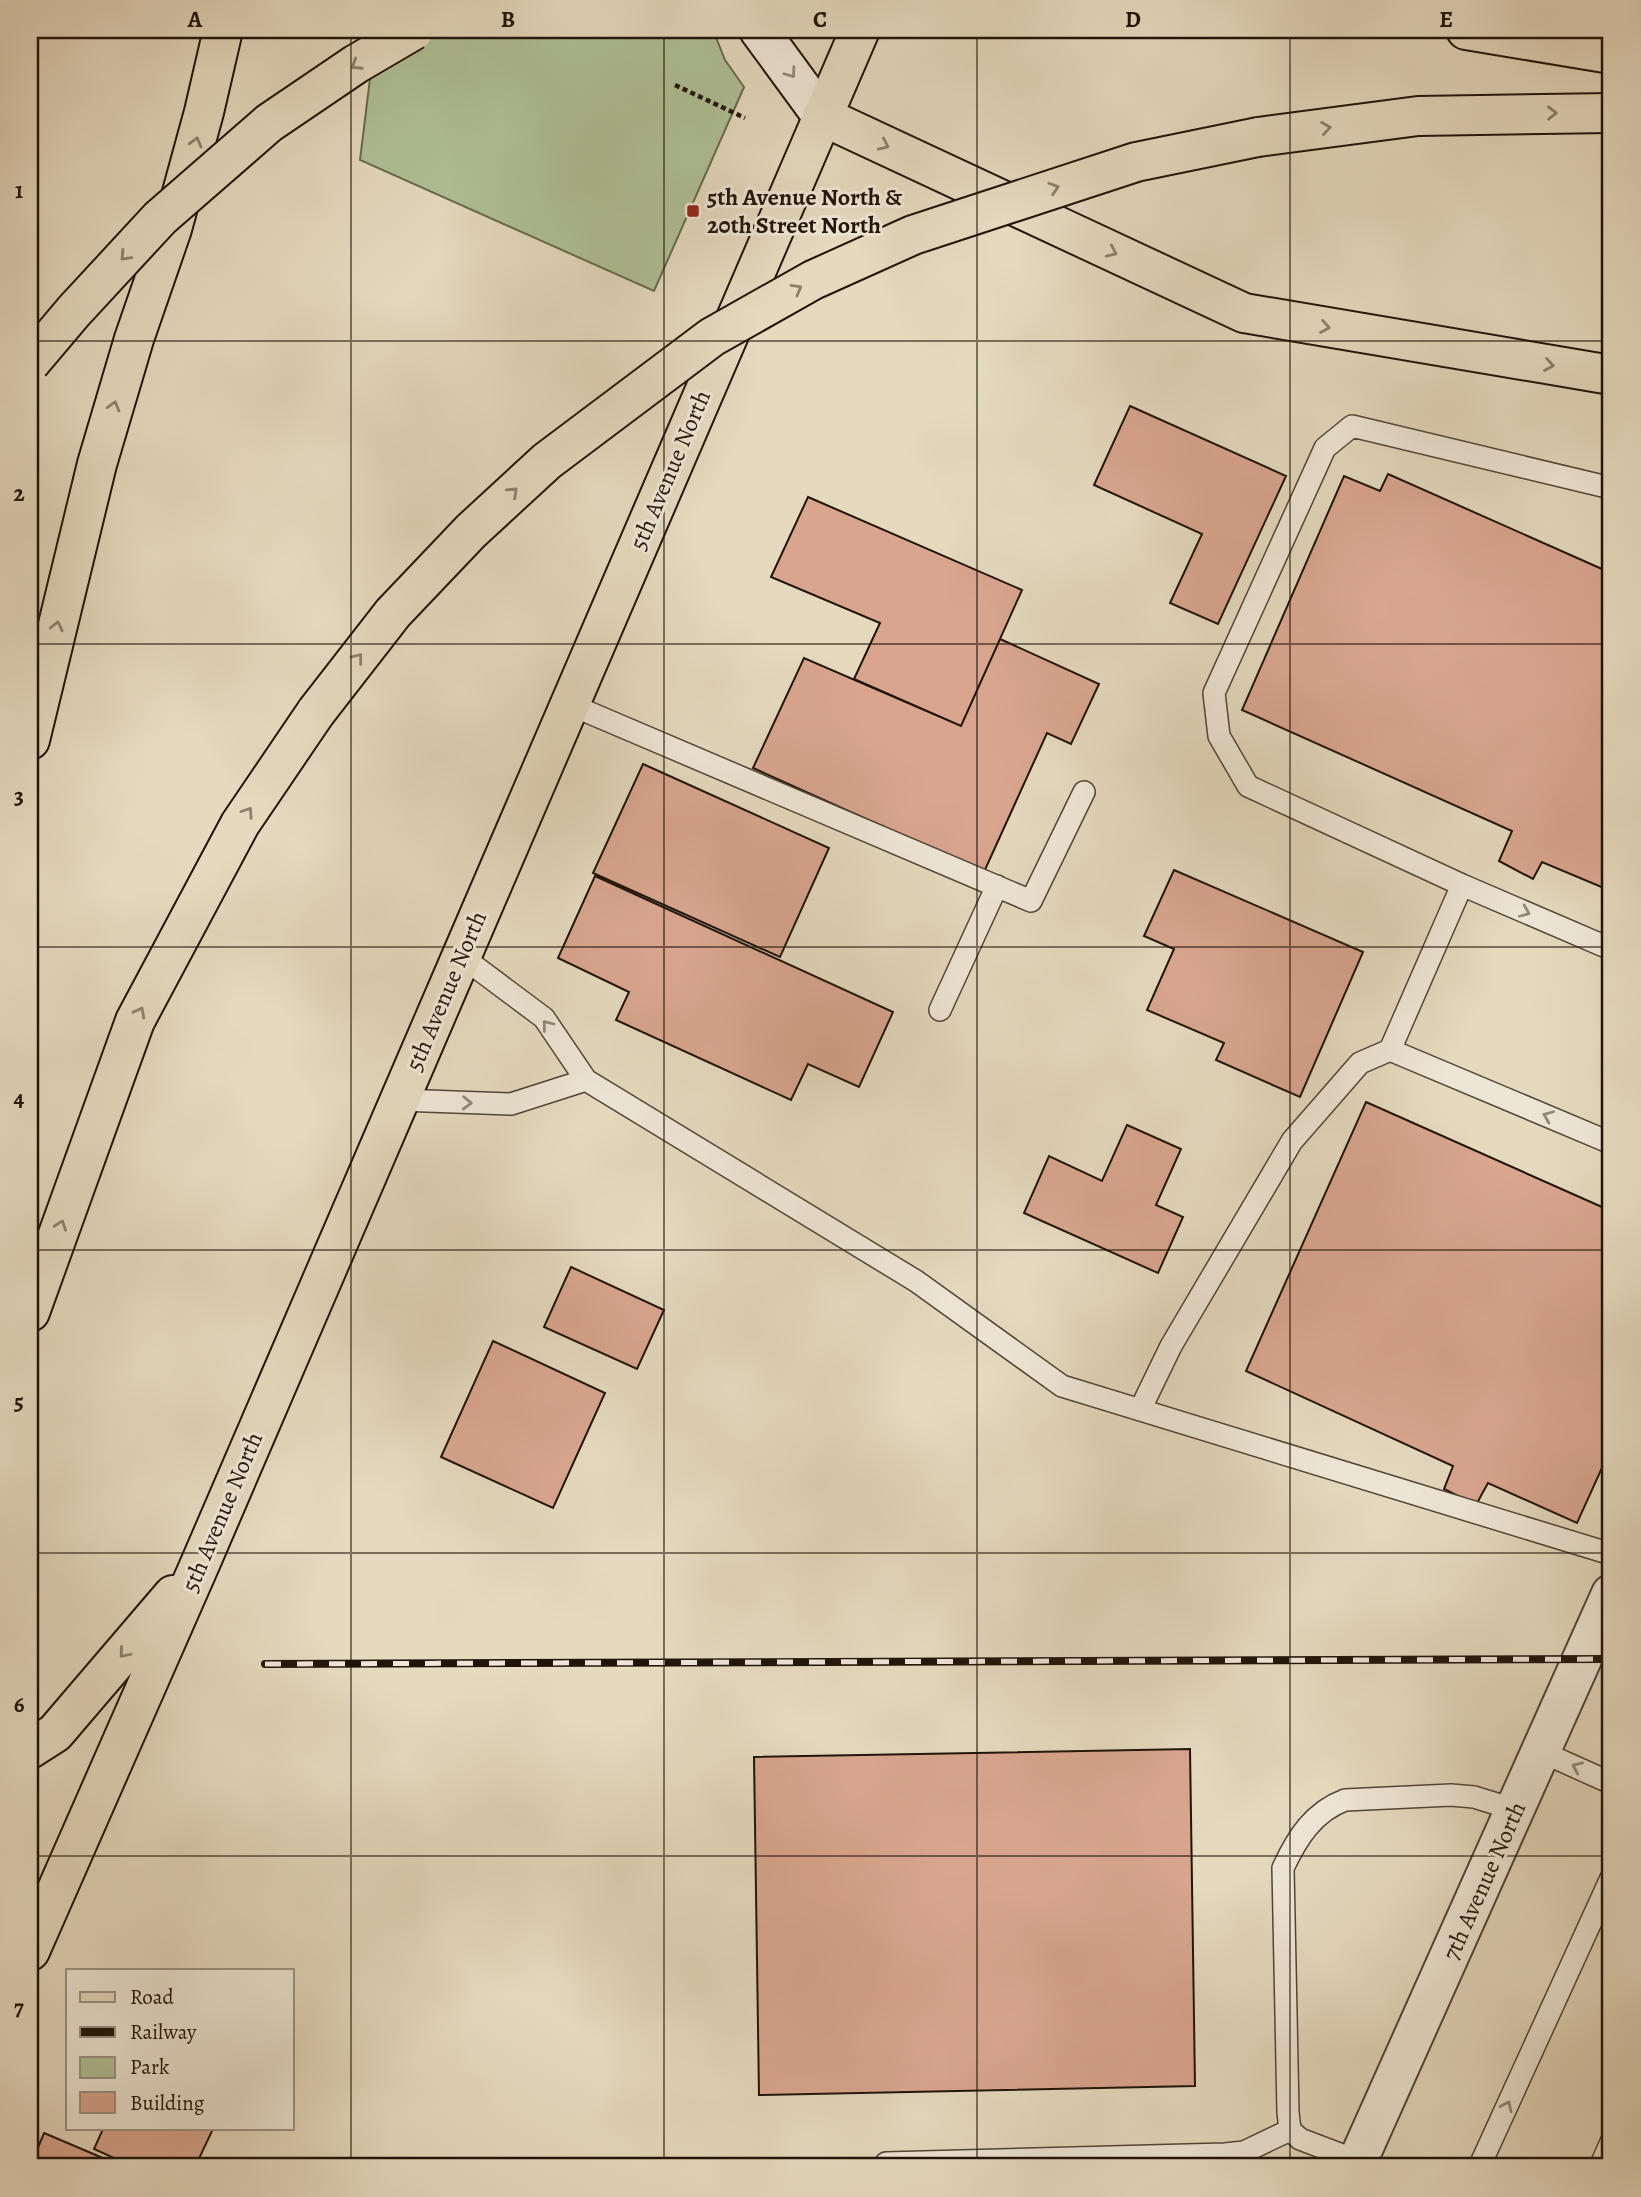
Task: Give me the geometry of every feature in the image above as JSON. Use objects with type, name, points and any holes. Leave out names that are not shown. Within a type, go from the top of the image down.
[{"type":"main road","points":[[30,740],[97,464],[134,339],[172,229],[223,30]]},
{"type":"main road","points":[[30,363],[160,218],[269,123],[356,64],[414,30]]},
{"type":"main road","name":"5th Avenue North","points":[[30,1951],[200,1564],[860,30]]},
{"type":"main road","points":[[1466,30],[1611,54]]},
{"type":"main road","points":[[30,1312],[135,1021],[240,824],[316,712],[393,613],[471,531],[547,460],[712,337],[813,281],[913,235],[1136,162],[1258,137],[1418,116],[1611,113]]},
{"type":"main road","points":[[822,116],[1244,313],[1611,376]]},
{"type":"main road","points":[[30,1749],[55,1733],[200,1564]]},
{"type":"street","points":[[759,30],[822,116]]},
{"type":"street","name":"7th Avenue North","points":[[1356,2164],[1611,1594]]},
{"type":"lane","points":[[1611,488],[1352,426],[1325,448],[1214,693],[1219,736],[1248,786],[1462,885],[1611,949]]},
{"type":"lane","points":[[569,704],[1031,901],[1084,792]]},
{"type":"lane","points":[[1140,1410],[1171,1346],[1292,1141],[1360,1063],[1390,1050],[1462,885]]},
{"type":"lane","points":[[940,1010],[997,887]]},
{"type":"lane","points":[[461,956],[544,1018],[586,1080],[916,1281],[1062,1386],[1611,1554]]},
{"type":"lane","points":[[1390,1050],[1611,1143]]},
{"type":"lane","points":[[399,1100],[511,1104],[586,1080]]},
{"type":"lane","points":[[1542,1752],[1611,1783]]},
{"type":"lane","points":[[1356,2164],[1300,2139],[1290,2130],[1287,2112],[1283,1868],[1294,1843],[1314,1818],[1332,1805],[1345,1800],[1451,1795],[1474,1797],[1516,1810]]},
{"type":"lane","points":[[1485,2167],[1481,2163],[1611,1878]]},
{"type":"lane","points":[[886,2163],[1225,2154],[1244,2152],[1290,2130]]},
{"type":"lane","points":[[1600,2167],[1611,2143]]},
{"type":"path","points":[[675,85],[745,118]]},
{"type":"green space","points":[[376,30],[713,30],[725,60],[744,87],[654,291],[360,160]]},
{"type":"building","points":[[1130,406],[1286,476],[1218,624],[1170,603],[1202,534],[1094,485]]},
{"type":"building","points":[[1388,474],[1611,573],[1611,891],[1542,862],[1533,879],[1499,861],[1512,831],[1242,710],[1344,476],[1380,491]]},
{"type":"building","points":[[808,497],[1022,590],[961,726],[854,679],[880,623],[771,577]]},
{"type":"building","points":[[1000,639],[1099,684],[1071,744],[1047,733],[984,872],[753,768],[804,658],[961,726]]},
{"type":"building","points":[[643,764],[829,848],[780,957],[593,873]]},
{"type":"building","points":[[1174,870],[1363,952],[1300,1097],[1216,1060],[1224,1043],[1147,1010],[1174,949],[1144,936]]},
{"type":"building","points":[[595,876],[893,1012],[859,1087],[808,1064],[791,1100],[616,1020],[629,992],[558,958]]},
{"type":"building","points":[[1366,1102],[1611,1211],[1611,1448],[1577,1523],[1488,1483],[1476,1505],[1444,1489],[1453,1466],[1246,1371]]},
{"type":"building","points":[[1127,1125],[1181,1149],[1156,1205],[1183,1217],[1158,1273],[1024,1213],[1049,1156],[1102,1181]]},
{"type":"building","points":[[571,1267],[664,1310],[637,1369],[544,1327]]},
{"type":"building","points":[[493,1341],[605,1393],[553,1508],[441,1457]]},
{"type":"building","points":[[1190,1749],[1195,2086],[759,2095],[754,1757]]},
{"type":"building","points":[[103,2130],[213,2130],[195,2167],[134,2167],[94,2149]]},
{"type":"building","points":[[44,2133],[124,2167],[30,2167]]},
{"type":"railway","points":[[265,1664],[1611,1659]]},
{"type":"place","name":"5th Avenue North & 20th Street North","points":[[693,211]]}]
